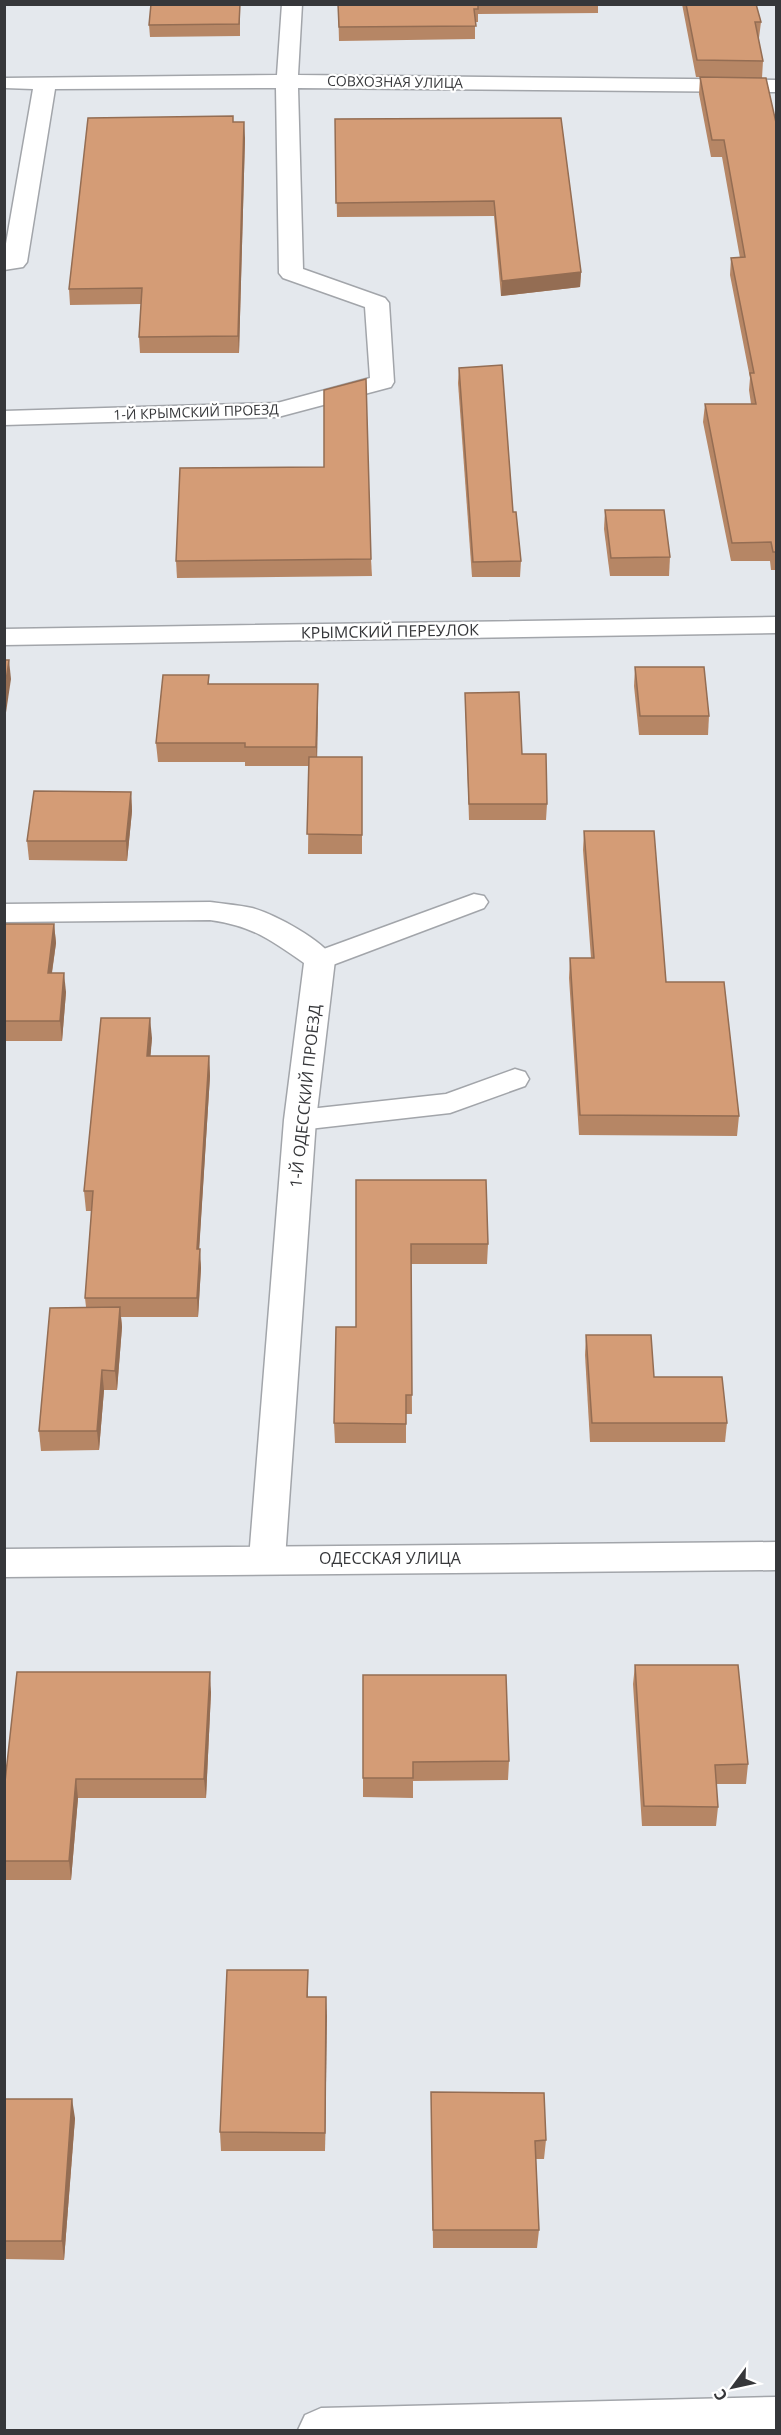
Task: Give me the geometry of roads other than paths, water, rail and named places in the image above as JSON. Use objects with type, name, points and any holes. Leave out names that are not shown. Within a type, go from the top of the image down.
[{"type":"street","points":[[287,81],[292,4]]},
{"type":"street","name":"СОВХОЗНАЯ УЛИЦА","points":[[13,83],[287,81],[777,86]]},
{"type":"street","name":"1-Й КРЫМСКИЙ ПРОЕЗД","points":[[4,418],[278,410],[382,382],[377,303],[291,273],[287,81]]},
{"type":"street","points":[[4,263],[15,262],[45,83]]},
{"type":"street","name":"КРЫМСКИЙ ПЕРЕУЛОК","points":[[4,637],[777,625]]},
{"type":"street","points":[[4,913],[210,911],[245,916],[284,934],[320,960]]},
{"type":"street","name":"1-Й ОДЕССКИЙ ПРОЕЗД","points":[[267,1559],[300,1120],[320,960]]},
{"type":"street","name":"ОДЕССКАЯ УЛИЦА","points":[[4,1563],[777,1556]]},
{"type":"street","points":[[321,2430],[777,2419]]},
{"type":"lane","points":[[320,960],[474,902]]},
{"type":"lane","points":[[300,1120],[450,1103],[515,1079]]}]
